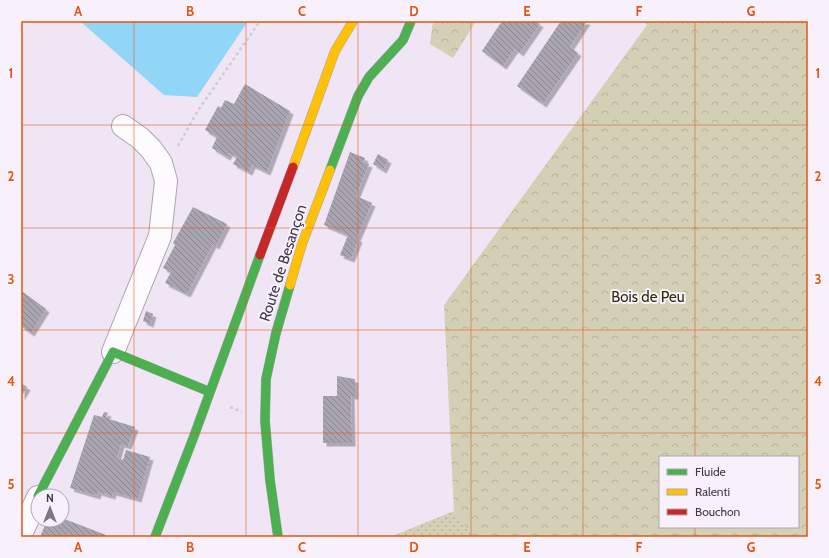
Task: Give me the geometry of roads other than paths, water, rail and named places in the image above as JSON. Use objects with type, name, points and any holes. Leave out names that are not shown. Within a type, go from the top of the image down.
[{"type":"street","points":[[155,537],[194,436],[335,51],[353,21]]},
{"type":"street","name":"Route de Besançon","points":[[278,537],[270,480],[265,421],[266,379],[276,333],[302,244],[358,96],[369,77],[403,40],[411,21]]},
{"type":"street","points":[[42,488],[113,352],[160,236],[166,181],[161,163],[151,149],[140,138],[123,126]]},
{"type":"street","points":[[113,352],[210,392]]},
{"type":"street","points":[[21,534],[30,514]]},
{"type":"water","points":[[80,21],[248,21],[197,97],[164,95]]},
{"type":"park label","name":"Bois de Peu","points":[[648,297]]}]
